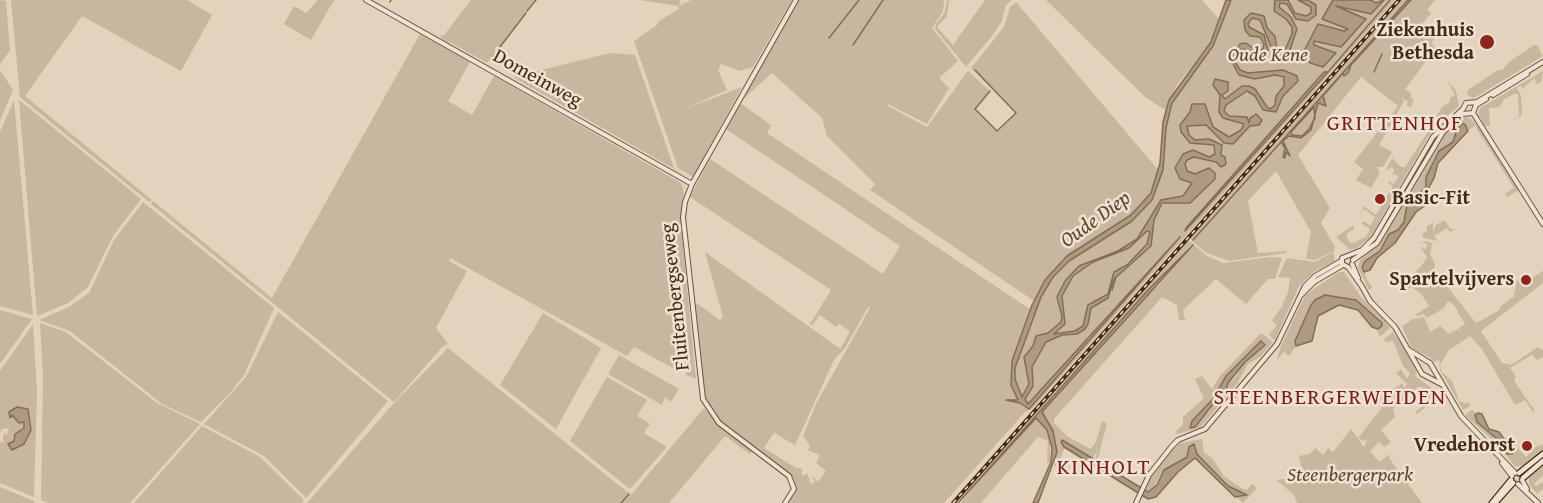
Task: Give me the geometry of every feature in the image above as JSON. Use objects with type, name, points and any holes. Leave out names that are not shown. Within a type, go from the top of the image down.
[{"type":"main road","points":[[1493,503],[1543,454]]},
{"type":"main road","points":[[1517,478],[1543,461]]},
{"type":"street","name":"Domeinweg","points":[[366,0],[692,184]]},
{"type":"street","name":"Fluitenbergseweg","points":[[785,503],[794,489],[789,476],[719,423],[711,414],[701,394],[683,221],[685,202],[692,184],[796,0]]},
{"type":"street","points":[[1465,111],[1465,104],[1477,102],[1543,63]]},
{"type":"street","points":[[1473,113],[1475,107],[1543,63]]},
{"type":"street","points":[[1471,102],[1475,107]]},
{"type":"street","points":[[1465,111],[1473,113],[1543,224]]},
{"type":"street","points":[[1137,500],[1149,475],[1172,446],[1178,440],[1205,429],[1277,344],[1299,298],[1314,282],[1348,262],[1374,238],[1433,137],[1465,111]]},
{"type":"street","points":[[1348,262],[1370,301],[1395,327],[1422,374],[1444,387]]},
{"type":"street","points":[[1409,350],[1430,363],[1461,416],[1538,503]]},
{"type":"green space","points":[[0,0],[6,1],[10,51],[0,64]]},
{"type":"green space","points":[[11,0],[187,0],[212,15],[181,71],[82,16],[25,96],[152,200],[149,202],[20,97]]},
{"type":"green space","points":[[318,0],[334,0],[311,40],[284,24],[294,6],[306,13]]},
{"type":"green space","points":[[471,0],[535,0],[487,63],[450,42],[446,42],[440,36],[444,35]]},
{"type":"green space","points":[[640,0],[680,0],[679,6],[691,0],[792,0],[753,67],[739,71],[721,64],[718,70],[727,90],[682,110],[742,87],[693,177],[678,168],[634,41],[657,25],[659,21],[679,9],[678,6]]},
{"type":"green space","points":[[797,0],[944,0],[943,11],[932,28],[958,61],[939,78],[949,88],[927,124],[888,104],[888,106],[927,127],[968,71],[990,91],[975,109],[998,131],[1016,113],[971,68],[1004,27],[1010,7],[1016,2],[1159,171],[1151,193],[1134,213],[1067,256],[1045,280],[1034,301],[870,190],[875,184],[827,136],[822,118],[772,73],[741,101]]},
{"type":"green space","points":[[947,0],[949,0],[947,16],[937,27],[953,45],[985,0],[1012,0],[1006,5],[1002,21],[992,36],[966,67],[935,29],[945,12]]},
{"type":"green space","name":"Oude Kene","points":[[1046,0],[1202,0],[1220,20],[1216,32],[1228,0],[1395,0],[1032,409],[1025,412],[944,503],[788,503],[796,491],[793,479],[721,423],[703,393],[692,300],[720,320],[723,317],[705,252],[836,346],[841,348],[850,331],[839,324],[836,327],[820,315],[812,325],[810,324],[831,290],[690,197],[710,159],[883,274],[900,246],[726,129],[740,103],[771,125],[767,133],[1031,310],[1012,361],[1010,373],[1037,297],[1065,262],[1130,218],[1148,199],[1159,174],[1170,101],[1209,49],[1210,43],[1177,85],[1165,110],[1145,97]],"holes":[[[868,307],[870,308],[816,404],[803,436],[810,445],[808,450],[820,455],[816,463],[826,471],[818,482],[812,476],[815,482],[811,484],[807,473],[804,476],[801,474],[803,469],[796,468],[764,448],[774,433],[795,445],[834,360],[845,348]]]},
{"type":"green space","points":[[1401,0],[1408,0],[1193,238],[1282,142],[1285,148],[1283,157],[1286,152],[1290,155],[1282,141],[1289,136],[1301,138],[1311,130],[1318,103],[1325,106],[1323,96],[1411,0],[1435,0],[1427,10],[1431,13],[1421,25],[1429,36],[1436,34],[1432,43],[1437,51],[1436,55],[1430,56],[1405,89],[1411,93],[1411,99],[1414,98],[1411,107],[1407,105],[1408,101],[1401,98],[1404,101],[1379,145],[1392,152],[1383,167],[1377,167],[1380,173],[1371,188],[1356,180],[1363,169],[1354,162],[1398,106],[1361,77],[1298,155],[1330,208],[1321,223],[1335,247],[1334,251],[1315,260],[1287,255],[1306,258],[1311,232],[1276,171],[1248,201],[1258,253],[1287,251],[1286,253],[1229,261],[1205,252],[1189,238]]},
{"type":"green space","points":[[420,34],[470,62],[448,101],[472,115],[494,76],[681,183],[684,192],[681,225],[696,379],[686,375],[687,371],[683,367],[686,361],[681,358],[675,369],[634,347],[627,356],[450,258],[449,261],[467,271],[436,328],[448,344],[443,346],[394,402],[151,204],[153,201],[272,298]]},
{"type":"green space","points":[[1537,45],[1543,56],[1474,98],[1467,95],[1468,90],[1498,70],[1502,70],[1509,62]]},
{"type":"green space","points":[[610,53],[635,55],[674,168],[692,179],[513,77]]},
{"type":"green space","points":[[0,70],[13,90],[0,121]]},
{"type":"green space","points":[[1543,71],[1541,82],[1536,84],[1535,78],[1522,89],[1521,86],[1517,88],[1521,96],[1522,115],[1507,124],[1519,116],[1518,94],[1514,94],[1503,100],[1500,107],[1489,108],[1490,126],[1485,126],[1478,114],[1480,108]]},
{"type":"green space","points":[[1447,80],[1456,91],[1459,106],[1441,121],[1428,137],[1370,238],[1357,248],[1350,250],[1336,237],[1354,225],[1354,229],[1346,234],[1349,242],[1353,243],[1366,237],[1370,229],[1362,224],[1364,221],[1370,226],[1375,217],[1364,209],[1359,216],[1364,206],[1376,215],[1393,186],[1388,183],[1389,181],[1394,184],[1398,177],[1395,174],[1392,175],[1394,170],[1392,167],[1385,171],[1392,158],[1401,167],[1405,167],[1433,124],[1417,112],[1433,121],[1443,106],[1449,103],[1450,98],[1455,95]]},
{"type":"green space","points":[[14,100],[33,315],[0,306],[0,132]]},
{"type":"green space","points":[[19,100],[141,199],[113,236],[88,287],[68,303],[37,316]]},
{"type":"green space","points":[[1314,107],[1315,118],[1309,129],[1300,137],[1292,135],[1291,132]]},
{"type":"green space","points":[[1465,117],[1471,119],[1486,137],[1519,190],[1507,197],[1505,194],[1514,188],[1475,126],[1468,130],[1465,124],[1457,129],[1453,142],[1442,148],[1436,156],[1427,175],[1426,187],[1407,205],[1405,220],[1401,226],[1380,251],[1364,264],[1366,278],[1372,287],[1369,290],[1358,268],[1360,260],[1380,242],[1445,133],[1457,120]]},
{"type":"green space","points":[[143,202],[274,308],[244,375],[231,392],[201,422],[162,404],[70,331],[39,320],[69,307],[89,293],[114,240]]},
{"type":"green space","points":[[1444,220],[1451,229],[1456,229],[1450,232],[1447,228],[1434,236],[1438,241],[1424,238],[1422,234],[1427,231],[1427,226],[1433,223],[1433,235],[1435,226]]},
{"type":"green space","points":[[1188,240],[1207,256],[1223,263],[1271,257],[1282,258],[1275,279],[1268,279],[1246,304],[1216,279],[1183,310],[1185,320],[1179,320],[1177,305],[1162,297],[1054,419],[1054,423],[1068,437],[1091,449],[1096,442],[1102,421],[1107,424],[1097,461],[1095,459],[1098,449],[1093,458],[1063,440],[1061,442],[1065,447],[1057,466],[1054,465],[1053,431],[1041,412],[1150,290],[1158,286],[1192,245],[1190,246],[1079,366],[958,503],[954,503]]},
{"type":"green space","points":[[1426,241],[1432,243],[1430,254],[1435,264],[1434,270],[1476,323],[1500,310],[1499,308],[1514,296],[1517,280],[1524,286],[1543,271],[1543,283],[1481,331],[1502,363],[1511,365],[1538,347],[1543,350],[1543,357],[1537,360],[1532,355],[1510,368],[1516,377],[1514,381],[1535,411],[1533,412],[1525,400],[1515,405],[1482,349],[1470,336],[1448,351],[1440,365],[1442,372],[1452,381],[1459,401],[1467,404],[1469,402],[1470,406],[1463,410],[1440,370],[1439,360],[1434,362],[1430,358],[1434,359],[1411,347],[1402,326],[1413,319],[1424,317],[1430,331],[1425,335],[1440,326],[1449,334],[1458,329],[1461,334],[1459,328],[1465,324],[1454,305],[1448,301],[1444,308],[1427,318],[1423,314],[1415,315],[1429,306],[1422,295],[1412,287],[1398,293],[1425,261],[1427,257],[1420,246],[1426,250],[1427,244],[1422,243]]},
{"type":"green space","points":[[1333,252],[1335,261],[1315,271],[1299,286],[1275,340],[1269,335],[1277,325],[1272,320],[1281,308],[1288,292],[1290,278],[1278,277],[1287,258],[1315,262]]},
{"type":"green space","points":[[1339,272],[1344,272],[1361,297],[1385,320],[1390,328],[1380,337],[1376,328],[1378,329],[1382,323],[1356,300],[1325,295],[1312,302],[1296,339],[1296,346],[1289,356],[1284,352],[1277,360],[1281,346],[1305,295]]},
{"type":"green space","points":[[0,310],[32,319],[0,364]]},
{"type":"green space","points":[[278,312],[388,401],[306,498],[264,456],[204,424],[246,377]]},
{"type":"green space","points":[[543,313],[601,348],[556,429],[500,385]]},
{"type":"green space","points":[[40,323],[66,332],[157,403],[200,424],[130,503],[48,503],[41,500],[43,376]]},
{"type":"green space","points":[[33,324],[37,392],[34,497],[0,483],[0,442],[5,442],[3,436],[5,431],[5,434],[9,434],[7,432],[10,428],[2,429],[0,434],[0,371]],"holes":[[[14,410],[29,412],[30,433],[19,448],[12,443],[14,437],[23,431],[24,423],[19,422],[11,414]]]},
{"type":"green space","name":"Steenbergerpark","points":[[1393,332],[1399,341],[1397,333],[1418,369],[1416,370],[1408,357],[1417,373],[1415,376],[1439,393],[1445,403],[1441,406],[1437,398],[1417,414],[1415,412],[1425,405],[1429,396],[1421,387],[1418,387],[1408,396],[1409,402],[1403,401],[1393,408],[1395,417],[1381,430],[1391,442],[1384,447],[1379,442],[1370,451],[1379,462],[1390,454],[1389,458],[1400,473],[1403,471],[1408,477],[1405,480],[1422,503],[1297,503],[1294,495],[1272,476],[1277,480],[1285,479],[1285,484],[1296,482],[1302,474],[1299,456],[1310,454],[1315,448],[1323,455],[1328,448],[1333,452],[1351,429],[1364,447],[1367,440],[1363,441],[1358,438],[1384,405],[1380,398],[1382,398],[1379,397],[1403,383],[1403,387],[1406,386],[1407,384],[1396,373],[1401,369],[1407,379],[1410,373],[1403,366],[1393,341],[1385,342],[1384,339]]},
{"type":"green space","points":[[1261,333],[1273,342],[1261,356],[1248,364],[1237,384],[1200,428],[1177,434],[1176,431],[1183,425],[1183,417],[1204,398],[1195,379],[1202,376],[1212,389],[1220,376]],"holes":[[[1260,342],[1234,379],[1228,383],[1225,395],[1213,404],[1209,412],[1190,425],[1213,399],[1226,376]]]},
{"type":"green space","points":[[448,348],[631,495],[704,408],[724,430],[752,451],[750,454],[725,436],[669,503],[307,503],[393,404]]},
{"type":"green space","points":[[619,355],[679,389],[671,402],[665,397],[662,405],[608,374]]},
{"type":"green space","points":[[607,377],[647,400],[637,416],[650,424],[644,433],[667,447],[630,489],[570,441]]},
{"type":"green space","points":[[1472,410],[1476,413],[1477,422],[1502,443],[1505,453],[1513,452],[1504,439],[1508,437],[1526,457],[1537,446],[1543,445],[1543,450],[1523,466],[1515,466],[1497,444],[1467,417],[1466,414]]},
{"type":"green space","points":[[1035,418],[1045,427],[1050,438],[1050,463],[1047,462],[1048,441],[1038,437],[981,503],[960,503]]},
{"type":"green space","points":[[202,426],[260,457],[304,500],[302,503],[134,503]]},
{"type":"green space","points":[[1202,439],[1204,453],[1212,458],[1224,476],[1243,489],[1247,490],[1252,484],[1257,488],[1243,503],[1237,497],[1244,497],[1228,486],[1197,454],[1193,444],[1189,447],[1187,457],[1163,471],[1152,490],[1145,491],[1150,476],[1167,453],[1180,443]]},
{"type":"green space","points":[[1543,464],[1543,475],[1534,484],[1536,486],[1543,482],[1543,489],[1537,494],[1529,484],[1529,475]]},
{"type":"green space","points":[[0,487],[34,501],[34,503],[0,503]]},
{"type":"shaded area","points":[[1226,0],[1231,0],[1213,46],[1172,103],[1166,128],[1163,170],[1152,200],[1132,221],[1069,261],[1053,277],[1041,297],[1015,368],[1015,379],[1022,397],[1029,384],[1024,357],[1033,346],[1036,336],[1048,333],[1061,322],[1062,316],[1057,297],[1065,281],[1079,266],[1118,251],[1137,239],[1161,200],[1183,196],[1192,183],[1180,179],[1175,168],[1183,154],[1193,150],[1209,157],[1215,154],[1214,145],[1190,143],[1181,132],[1180,125],[1190,112],[1192,104],[1205,104],[1213,127],[1229,137],[1241,130],[1244,124],[1223,118],[1219,112],[1220,95],[1213,85],[1215,79],[1228,82],[1228,91],[1222,95],[1225,99],[1242,86],[1249,86],[1255,89],[1267,107],[1270,109],[1275,105],[1276,96],[1284,86],[1284,77],[1275,75],[1255,79],[1239,75],[1231,60],[1240,44],[1246,43],[1257,51],[1263,49],[1264,44],[1260,37],[1250,36],[1245,30],[1244,20],[1251,13],[1264,16],[1267,28],[1275,36],[1277,50],[1281,53],[1285,50],[1292,34],[1292,27],[1286,19],[1274,11],[1275,0],[1288,0],[1295,13],[1306,16],[1311,13],[1311,7],[1298,0],[1308,0],[1316,5],[1316,15],[1308,21],[1296,19],[1287,4],[1280,3],[1279,7],[1291,17],[1297,29],[1290,50],[1280,57],[1272,49],[1260,20],[1252,18],[1248,24],[1249,27],[1264,35],[1268,50],[1263,56],[1256,57],[1243,49],[1239,50],[1235,62],[1240,70],[1248,73],[1283,70],[1297,76],[1298,81],[1283,96],[1276,112],[1263,110],[1255,96],[1247,91],[1226,105],[1224,111],[1229,116],[1247,117],[1249,123],[1250,118],[1256,114],[1262,120],[1259,125],[1250,126],[1233,144],[1224,143],[1206,125],[1187,126],[1189,135],[1195,140],[1209,139],[1222,145],[1221,155],[1225,157],[1226,164],[1221,167],[1216,162],[1194,157],[1187,160],[1185,164],[1187,171],[1195,174],[1209,168],[1215,173],[1215,179],[1190,203],[1162,203],[1154,220],[1151,246],[1114,279],[1108,298],[1091,308],[1085,329],[1077,334],[1062,335],[1046,342],[1032,367],[1033,386],[1025,399],[1028,404],[1180,237],[1029,409],[1020,403],[1006,400],[1018,400],[1011,385],[1012,361],[1032,305],[1045,280],[1067,256],[1131,215],[1151,193],[1160,163],[1163,122],[1169,100],[1211,42]],"holes":[[[1147,231],[1150,232],[1147,244],[1127,265],[1114,272],[1108,294],[1088,305],[1083,326],[1075,331],[1054,334],[1065,324],[1062,296],[1073,276],[1093,262],[1129,248]]]},
{"type":"shaded area","points":[[1333,0],[1371,0],[1376,3],[1384,0],[1371,14],[1336,6],[1366,19],[1341,47],[1314,41],[1314,45],[1336,53],[1323,67],[1310,63],[1303,53],[1318,24],[1344,31],[1348,29],[1322,19]]},
{"type":"shaded area","points":[[1408,0],[1411,0],[1351,65],[1348,73],[1344,76],[1343,73],[1323,96],[1326,106],[1318,103],[1315,115],[1314,107],[1291,132],[1292,135],[1302,136],[1313,121],[1311,130],[1301,138],[1289,136],[1283,141],[1290,156],[1286,152],[1285,158],[1283,157],[1285,148],[1281,142],[1193,240]]},
{"type":"shaded area","points":[[1324,72],[1328,72],[1185,231],[1186,228]]},
{"type":"shaded area","points":[[1465,124],[1468,131],[1438,163],[1434,178],[1426,193],[1429,203],[1416,212],[1395,243],[1377,258],[1370,270],[1364,272],[1362,267],[1365,261],[1380,251],[1389,234],[1398,230],[1404,222],[1407,205],[1426,187],[1426,177],[1439,151],[1453,142],[1457,129]]},
{"type":"shaded area","points":[[1193,245],[1042,412],[1053,431],[1057,452],[1038,503],[1033,503],[1051,462],[1052,448],[1047,430],[1036,418],[958,503],[1148,290]]},
{"type":"shaded area","points":[[1325,295],[1356,300],[1382,323],[1382,326],[1378,329],[1372,327],[1358,310],[1339,305],[1318,316],[1312,341],[1296,346],[1295,341],[1311,305]]},
{"type":"shaded area","points":[[1261,341],[1265,345],[1245,362],[1228,383],[1225,395],[1213,404],[1195,427],[1190,428],[1192,421],[1213,399],[1226,376]]},
{"type":"shaded area","points":[[17,407],[28,409],[31,430],[24,444],[12,450],[8,444],[14,441],[15,434],[24,428],[24,422],[19,423],[12,415],[10,418],[9,412]]},
{"type":"shaded area","points":[[1482,414],[1489,429],[1499,432],[1513,451],[1512,454],[1507,454],[1502,443],[1477,422],[1475,415]]},
{"type":"shaded area","points":[[1062,440],[1148,492],[1157,485],[1164,470],[1187,457],[1189,447],[1194,444],[1197,454],[1228,486],[1247,495],[1235,497],[1195,458],[1178,472],[1156,497],[1148,499],[1064,447]]},
{"type":"waterway","points":[[527,11],[536,0]]},
{"type":"waterway","points":[[829,38],[859,0]]},
{"type":"waterway","points":[[853,45],[883,0]]},
{"type":"waterway","points":[[1328,72],[1390,0]]},
{"type":"waterway","points":[[490,60],[526,13]]},
{"type":"waterway","points":[[1374,72],[1382,54]]},
{"type":"waterway","points":[[975,70],[1016,113],[997,131],[975,109],[990,91]]},
{"type":"waterway","name":"Oude Diep","points":[[1112,290],[1116,277]]},
{"type":"waterway","points":[[621,503],[629,494]]},
{"type":"railway","points":[[953,503],[1399,0]]},
{"type":"place","name":"Ziekenhuis Bethesda","points":[[1487,42]]},
{"type":"place","name":"Basic-Fit","points":[[1380,199]]},
{"type":"place","name":"Spartelvijvers","points":[[1526,280]]},
{"type":"place","name":"Vredehorst","points":[[1527,446]]},
{"type":"district","name":"GRITTENHOF","points":[[1395,124]]},
{"type":"district","name":"STEENBERGERWEIDEN","points":[[1330,398]]},
{"type":"district","name":"KINHOLT","points":[[1104,468]]}]
